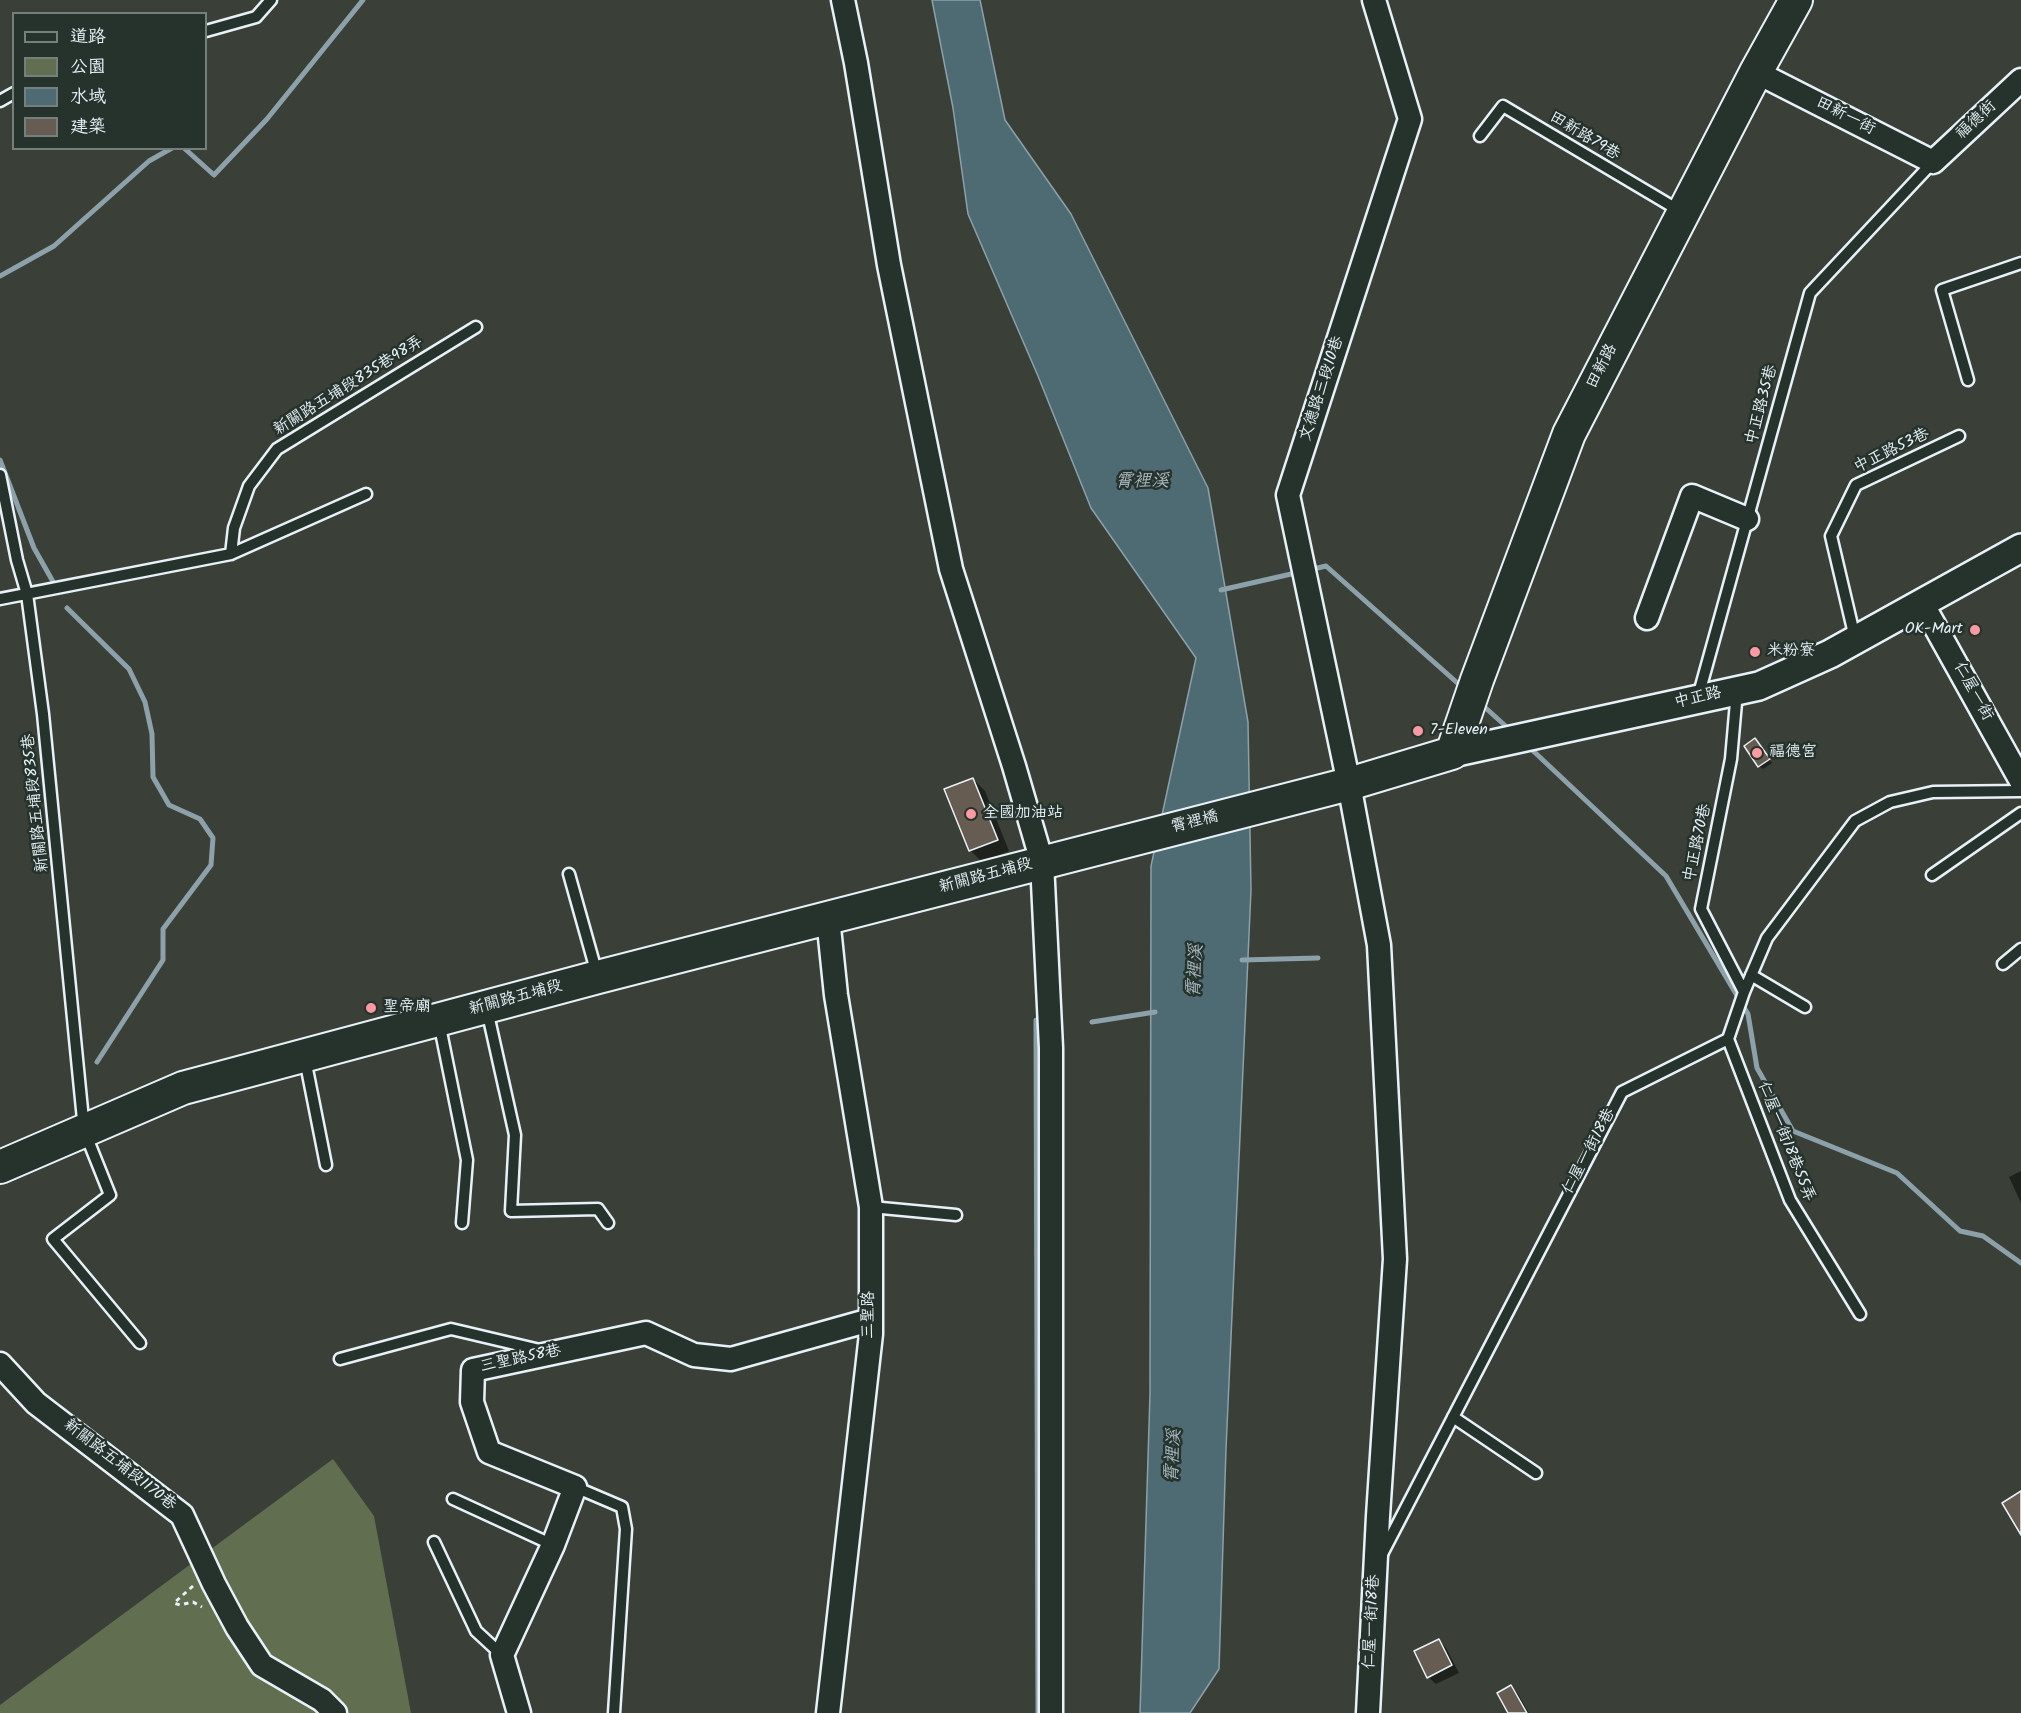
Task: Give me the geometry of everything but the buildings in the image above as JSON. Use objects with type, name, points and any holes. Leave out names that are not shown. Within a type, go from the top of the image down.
[{"type":"main road","name":"田新路","points":[[1452,753],[1569,434],[1756,72],[1796,0]]},
{"type":"main road","name":"中正路","points":[[1349,784],[1452,753]]},
{"type":"main road","name":"霄裡橋","points":[[1041,862],[1349,784]]},
{"type":"main road","name":"新關路五埔段","points":[[0,1167],[183,1088],[1041,862]]},
{"type":"street","points":[[843,0],[856,63],[889,265],[951,569],[1014,766],[1041,862],[1051,1048],[1051,1713]]},
{"type":"street","name":"文德路三段10巷","points":[[1374,0],[1410,119],[1288,495],[1349,784],[1379,945],[1395,1259],[1375,1568]]},
{"type":"street","name":"田新一街","points":[[1756,72],[1933,162]]},
{"type":"street","name":"福德街","points":[[1933,162],[2021,80]]},
{"type":"street","points":[[1647,618],[1692,496],[1747,519]]},
{"type":"street","name":"中正路","points":[[1452,753],[1759,686],[1855,641],[2021,548]]},
{"type":"street","name":"仁屋一街","points":[[1922,603],[2021,781]]},
{"type":"street","name":"三聖路","points":[[828,918],[836,995],[870,1206],[871,1334],[828,1713]]},
{"type":"street","name":"三聖路58巷","points":[[575,1487],[489,1452],[472,1402],[473,1370],[646,1333],[694,1355],[731,1359],[870,1320]]},
{"type":"street","name":"新關路五埔段1170巷","points":[[0,1364],[36,1402],[183,1515],[218,1592],[262,1665],[322,1700],[335,1713]]},
{"type":"street","points":[[519,1713],[502,1655],[553,1545],[575,1487]]},
{"type":"street","name":"仁屋一街18巷","points":[[1368,1713],[1375,1568]]},
{"type":"lane","points":[[207,32],[256,17],[271,0]]},
{"type":"lane","name":"田新路79巷","points":[[1480,136],[1503,106],[1683,213]]},
{"type":"lane","name":"中正路35巷","points":[[1697,700],[1810,293],[1933,162]]},
{"type":"lane","points":[[1968,380],[1942,290],[2021,263]]},
{"type":"lane","name":"新關路五埔段835巷98弄","points":[[231,554],[234,528],[249,486],[277,449],[476,327]]},
{"type":"lane","name":"中正路53巷","points":[[1855,641],[1831,537],[1856,485],[1959,436]]},
{"type":"lane","name":"新關路五埔段835巷","points":[[0,475],[17,560],[27,594],[43,714],[84,1130],[110,1195],[53,1239],[140,1343]]},
{"type":"lane","points":[[0,598],[231,554],[366,494]]},
{"type":"lane","name":"中正路70巷","points":[[1737,691],[1731,759],[1701,909],[1744,992]]},
{"type":"lane","points":[[1728,1039],[1744,992],[1767,938],[1855,820],[1890,802],[1933,792],[2021,791]]},
{"type":"lane","points":[[1932,875],[2021,813]]},
{"type":"lane","points":[[568,874],[598,978]]},
{"type":"lane","points":[[2003,964],[2021,949]]},
{"type":"lane","points":[[1751,975],[1804,1007]]},
{"type":"lane","points":[[486,1007],[515,1135],[511,1211],[598,1209],[608,1223]]},
{"type":"lane","points":[[439,1019],[467,1160],[462,1223]]},
{"type":"lane","name":"仁屋一街18巷","points":[[1375,1568],[1622,1092],[1728,1039]]},
{"type":"lane","name":"仁屋一街18巷55弄","points":[[1728,1039],[1790,1200],[1860,1314]]},
{"type":"lane","points":[[304,1055],[326,1165]]},
{"type":"lane","points":[[870,1206],[956,1215]]},
{"type":"lane","points":[[340,1359],[452,1329],[551,1353]]},
{"type":"lane","points":[[1453,1417],[1536,1473]]},
{"type":"lane","points":[[575,1487],[622,1507],[626,1529],[614,1713]]},
{"type":"lane","points":[[453,1499],[553,1545]]},
{"type":"lane","points":[[434,1542],[476,1631],[502,1655]]},
{"type":"green space","points":[[333,1459],[374,1516],[411,1713],[0,1713],[0,1705]]},
{"type":"water","name":"霄裡溪","points":[[932,0],[980,0],[1005,120],[1071,214],[1208,488],[1248,722],[1251,890],[1226,1449],[1219,1669],[1190,1713],[1140,1713],[1150,1394],[1151,866],[1196,658],[1091,508],[1038,376],[968,214],[953,108]]},
{"type":"waterway","points":[[186,150],[214,175],[267,119],[363,0]]},
{"type":"waterway","points":[[0,276],[54,246],[149,161],[168,150]]},
{"type":"waterway","points":[[0,460],[34,548],[56,587]]},
{"type":"waterway","points":[[1309,570],[1326,566],[1463,688]]},
{"type":"waterway","points":[[1221,590],[1300,572]]},
{"type":"waterway","points":[[67,608],[129,669],[145,702],[152,734],[153,777],[169,805],[200,819],[213,838],[211,865],[163,929],[163,960],[97,1062]]},
{"type":"waterway","points":[[1479,702],[1510,730]]},
{"type":"waterway","points":[[1528,746],[1666,876],[1748,1014],[1757,1068],[1793,1131],[1897,1173],[1960,1231],[1983,1236],[2021,1263]]},
{"type":"waterway","points":[[1242,960],[1318,958]]},
{"type":"waterway","points":[[1092,1022],[1155,1012]]},
{"type":"waterway","points":[[1036,1020],[1038,1713]]},
{"type":"place","name":"OK-Mart","points":[[1975,630]]},
{"type":"place","name":"米粉寮","points":[[1755,652]]},
{"type":"place","name":"7-Eleven","points":[[1418,731]]},
{"type":"place","name":"福德宮","points":[[1757,753]]},
{"type":"place","name":"全國加油站","points":[[971,814]]},
{"type":"place","name":"聖帝廟","points":[[371,1008]]}]
